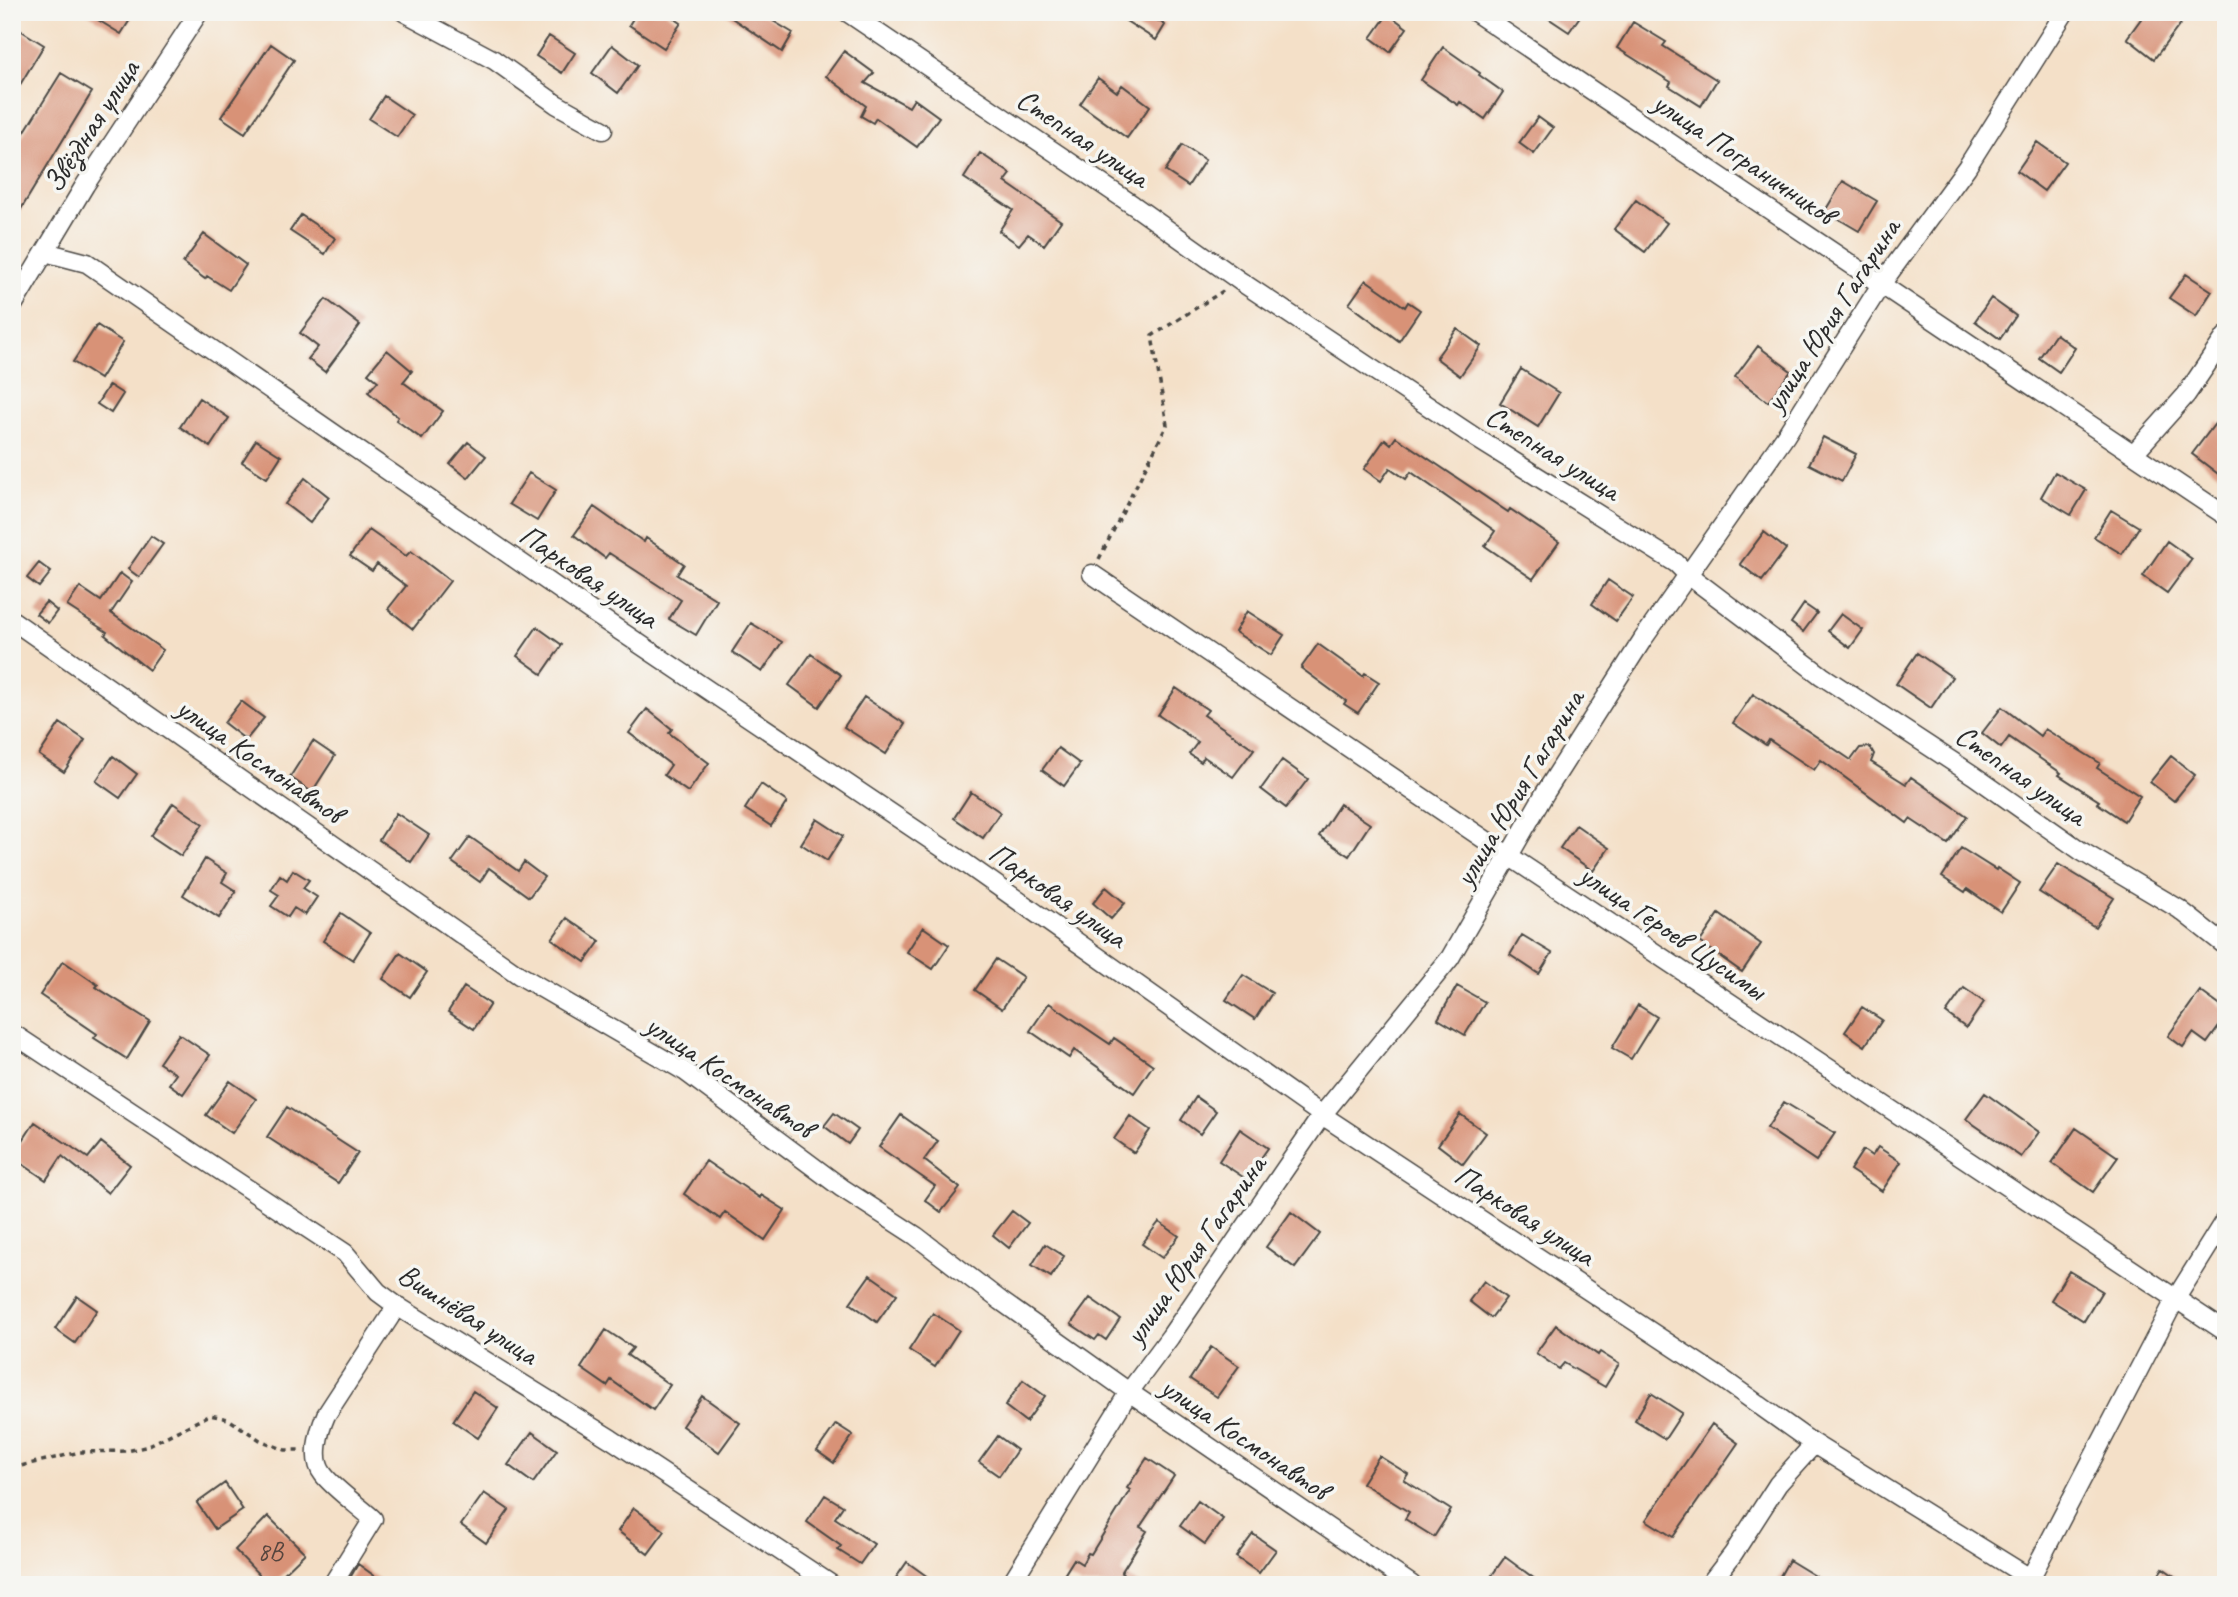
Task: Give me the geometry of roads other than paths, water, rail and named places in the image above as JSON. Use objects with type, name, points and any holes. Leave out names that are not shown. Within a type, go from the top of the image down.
[{"type":"street","name":"Звёздная улица","points":[[12,307],[85,185],[199,12]]},
{"type":"street","points":[[404,12],[494,60],[555,104],[603,130]]},
{"type":"street","name":"Степная улица","points":[[847,12],[1133,205],[1240,281],[1476,438],[1676,563],[1822,676],[1973,775],[2081,851],[2179,909],[2226,946]]},
{"type":"street","name":"улица Пограничников","points":[[1475,12],[1499,19],[2226,516]]},
{"type":"street","name":"улица Юрия Гагарина","points":[[1010,1585],[1129,1392],[1170,1337],[1322,1115],[1450,958],[1552,782],[1687,574],[1786,435],[1882,283],[1967,167],[2065,12]]},
{"type":"street","name":"Парковая улица","points":[[45,252],[87,264],[597,616],[965,863],[1322,1115],[1724,1380],[1814,1444],[2036,1581]]},
{"type":"street","points":[[2134,453],[2186,395],[2226,336]]},
{"type":"street","name":"улица Героев Цусимы","points":[[1092,574],[1509,856],[2226,1332]]},
{"type":"street","name":"улица Космонавтов","points":[[12,620],[519,975],[686,1072],[842,1188],[916,1236],[1129,1392],[1412,1585]]},
{"type":"street","name":"Вишнёвая улица","points":[[12,1033],[345,1253],[378,1292],[397,1306],[611,1439],[832,1585]]},
{"type":"street","points":[[2036,1581],[2176,1298],[2226,1218]]},
{"type":"street","points":[[332,1585],[373,1519],[321,1473],[317,1450],[319,1432],[326,1415],[397,1306]]},
{"type":"street","points":[[1709,1585],[1778,1485],[1814,1444]]}]
